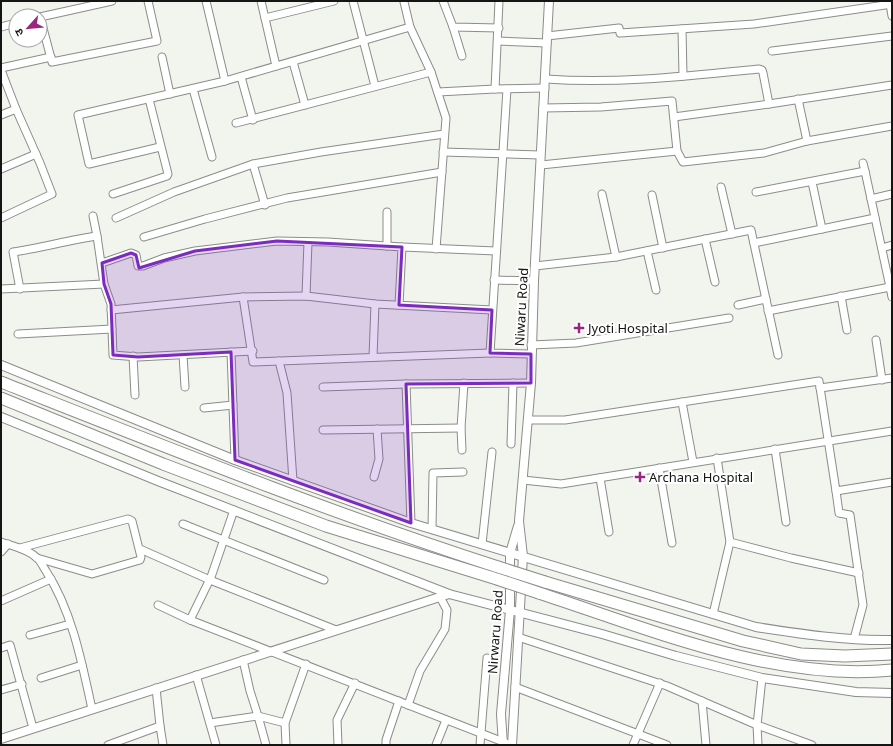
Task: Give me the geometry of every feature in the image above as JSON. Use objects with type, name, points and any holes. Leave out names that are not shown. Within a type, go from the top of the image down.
[{"type":"highway","points":[[1,382],[237,476],[383,529],[544,582],[743,641],[801,654],[845,656],[892,654]]},
{"type":"highway","points":[[1,398],[163,464],[326,526],[649,629],[760,660],[804,669],[842,672],[892,670]]},
{"type":"street","points":[[48,15],[108,1]]},
{"type":"street","points":[[48,46],[52,62],[157,41],[148,1]]},
{"type":"street","points":[[206,1],[225,81]]},
{"type":"street","points":[[261,1],[276,66]]},
{"type":"street","points":[[265,18],[334,1]]},
{"type":"street","points":[[353,1],[375,86]]},
{"type":"street","points":[[443,1],[462,56]]},
{"type":"street","points":[[495,89],[499,28],[499,1]]},
{"type":"street","name":"Niwaru Road","points":[[520,614],[523,556],[519,522],[531,383],[530,354],[549,1]]},
{"type":"street","points":[[404,2],[410,27],[438,92],[446,118],[436,249]]},
{"type":"street","points":[[498,41],[547,39],[619,28],[620,33],[754,24],[891,4],[892,16]]},
{"type":"street","points":[[160,147],[89,164],[78,116],[241,77],[410,27]]},
{"type":"street","points":[[453,27],[499,28]]},
{"type":"street","points":[[682,29],[684,76]]},
{"type":"street","points":[[772,51],[892,36]]},
{"type":"street","points":[[1,218],[52,194],[16,109],[1,69],[51,57]]},
{"type":"street","points":[[162,57],[170,94]]},
{"type":"street","points":[[293,62],[305,105]]},
{"type":"street","points":[[438,92],[507,89],[545,83],[587,82],[762,70],[769,104]]},
{"type":"street","points":[[236,123],[253,120],[430,72]]},
{"type":"street","points":[[241,77],[253,120]]},
{"type":"street","points":[[674,117],[892,85]]},
{"type":"street","points":[[193,88],[212,157]]},
{"type":"street","points":[[490,354],[507,89]]},
{"type":"street","points":[[113,194],[167,176],[168,174],[149,99]]},
{"type":"street","points":[[798,99],[807,141]]},
{"type":"street","points":[[543,108],[601,108],[672,101],[677,151],[683,162],[764,153],[807,141],[892,126]]},
{"type":"street","points":[[1,115],[16,109]]},
{"type":"street","points":[[116,218],[174,192],[254,164],[321,152],[444,134]]},
{"type":"street","points":[[541,165],[677,151]]},
{"type":"street","points":[[443,152],[540,155]]},
{"type":"street","points":[[1,169],[36,154]]},
{"type":"street","points":[[863,163],[892,297]]},
{"type":"street","points":[[254,164],[265,204]]},
{"type":"street","points":[[756,192],[865,171]]},
{"type":"street","points":[[144,237],[205,219],[287,198],[442,172]]},
{"type":"street","points":[[812,182],[822,229]]},
{"type":"street","points":[[722,187],[732,234]]},
{"type":"street","points":[[602,194],[616,257]]},
{"type":"street","points":[[871,199],[892,194]]},
{"type":"street","points":[[652,195],[663,248]]},
{"type":"street","points":[[387,212],[387,246]]},
{"type":"street","points":[[93,216],[102,263],[104,284],[111,304],[113,355],[183,355],[253,351]]},
{"type":"street","points":[[754,243],[875,218]]},
{"type":"street","points":[[535,266],[616,257],[751,230],[778,356]]},
{"type":"street","points":[[20,289],[13,252],[54,246],[74,239],[97,236]]},
{"type":"street","points":[[705,239],[714,282]]},
{"type":"street","points":[[102,263],[131,254],[136,255],[138,266],[143,266],[164,258],[195,251],[277,241],[496,251]]},
{"type":"street","points":[[306,296],[308,242]]},
{"type":"street","points":[[882,248],[892,245]]},
{"type":"street","points":[[399,305],[402,247]]},
{"type":"street","points":[[647,251],[656,290]]},
{"type":"street","points":[[494,280],[534,281]]},
{"type":"street","points":[[1,289],[104,284]]},
{"type":"street","points":[[768,311],[890,287]]},
{"type":"street","points":[[111,310],[243,297],[306,296],[375,304],[492,310]]},
{"type":"street","points":[[841,296],[848,330]]},
{"type":"street","points":[[243,297],[253,351],[253,362],[373,357],[530,354]]},
{"type":"street","points":[[738,305],[766,299]]},
{"type":"street","points":[[373,357],[375,304]]},
{"type":"street","points":[[531,345],[576,342],[729,318]]},
{"type":"street","points":[[18,334],[112,329]]},
{"type":"street","points":[[876,340],[882,380]]},
{"type":"street","points":[[231,352],[235,460]]},
{"type":"street","points":[[183,355],[185,387]]},
{"type":"street","points":[[133,356],[136,395]]},
{"type":"street","points":[[279,361],[287,393],[293,481]]},
{"type":"street","points":[[1,365],[235,460],[411,523],[756,627],[813,636],[892,640]]},
{"type":"street","points":[[820,388],[892,378]]},
{"type":"street","points":[[528,420],[565,420],[819,381],[839,513],[850,515],[859,573],[863,605],[854,639]]},
{"type":"street","points":[[462,450],[461,428],[464,383]]},
{"type":"street","points":[[511,444],[513,383]]},
{"type":"street","points":[[323,387],[406,384],[531,383]]},
{"type":"street","points":[[406,384],[411,523]]},
{"type":"street","points":[[682,402],[693,462]]},
{"type":"street","points":[[204,408],[233,405]]},
{"type":"street","points":[[1,417],[449,594],[762,678],[856,692],[892,693]]},
{"type":"street","points":[[323,430],[461,428]]},
{"type":"street","points":[[374,477],[379,459],[377,429]]},
{"type":"street","points":[[523,480],[561,484],[892,431]]},
{"type":"street","points":[[775,449],[786,522]]},
{"type":"street","points":[[482,544],[492,452]]},
{"type":"street","points":[[713,614],[730,542],[717,458]]},
{"type":"street","points":[[659,468],[672,543]]},
{"type":"street","points":[[432,529],[433,473],[463,472]]},
{"type":"street","points":[[600,478],[609,532]]},
{"type":"street","points":[[836,491],[892,482]]},
{"type":"street","points":[[190,620],[210,580],[234,510]]},
{"type":"street","points":[[1,552],[5,543],[20,548],[37,558],[92,574],[140,560],[141,557],[132,521],[128,519],[20,548]]},
{"type":"street","name":"Nirwaru Road","points":[[507,744],[501,714],[510,610],[510,552],[519,522]]},
{"type":"street","points":[[183,524],[324,580]]},
{"type":"street","points":[[730,542],[791,558],[859,573]]},
{"type":"street","points":[[140,549],[210,580],[336,630]]},
{"type":"street","points":[[37,558],[51,579],[70,624],[82,665],[92,709]]},
{"type":"street","points":[[1,601],[51,579]]},
{"type":"street","points":[[1,739],[449,594]]},
{"type":"street","points":[[408,705],[420,671],[445,629],[446,610],[440,597]]},
{"type":"street","points":[[158,605],[190,620],[306,664],[507,744]]},
{"type":"street","name":"Nirwaru Road","points":[[507,744],[515,687],[520,614]]},
{"type":"street","points":[[30,635],[70,624]]},
{"type":"street","points":[[518,637],[660,683],[757,725],[812,745]]},
{"type":"street","points":[[1,648],[10,645],[33,728]]},
{"type":"street","points":[[480,745],[487,658]]},
{"type":"street","points":[[243,660],[250,691],[266,745]]},
{"type":"street","points":[[286,745],[284,723],[306,664]]},
{"type":"street","points":[[41,678],[82,665]]},
{"type":"street","points":[[196,675],[216,745]]},
{"type":"street","points":[[758,745],[757,725],[762,678]]},
{"type":"street","points":[[338,745],[337,720],[354,683]]},
{"type":"street","points":[[633,745],[660,683]]},
{"type":"street","points":[[1,690],[22,684]]},
{"type":"street","points":[[515,687],[667,745]]},
{"type":"street","points":[[156,688],[163,745]]},
{"type":"street","points":[[386,745],[386,740],[399,701]]},
{"type":"street","points":[[702,701],[706,745]]},
{"type":"street","points":[[210,723],[258,716],[284,723]]},
{"type":"street","points":[[436,745],[446,720]]},
{"type":"street","points":[[108,745],[160,726]]},
{"type":"highlighted area","points":[[277,241],[402,247],[399,305],[492,310],[490,353],[531,354],[531,383],[406,384],[411,523],[235,460],[231,352],[138,357],[113,355],[111,304],[104,284],[102,263],[131,253],[136,255],[139,268],[195,251]]},
{"type":"place","name":"Jyoti Hospital","points":[[579,328]]},
{"type":"place","name":"Archana Hospital","points":[[640,477]]}]
